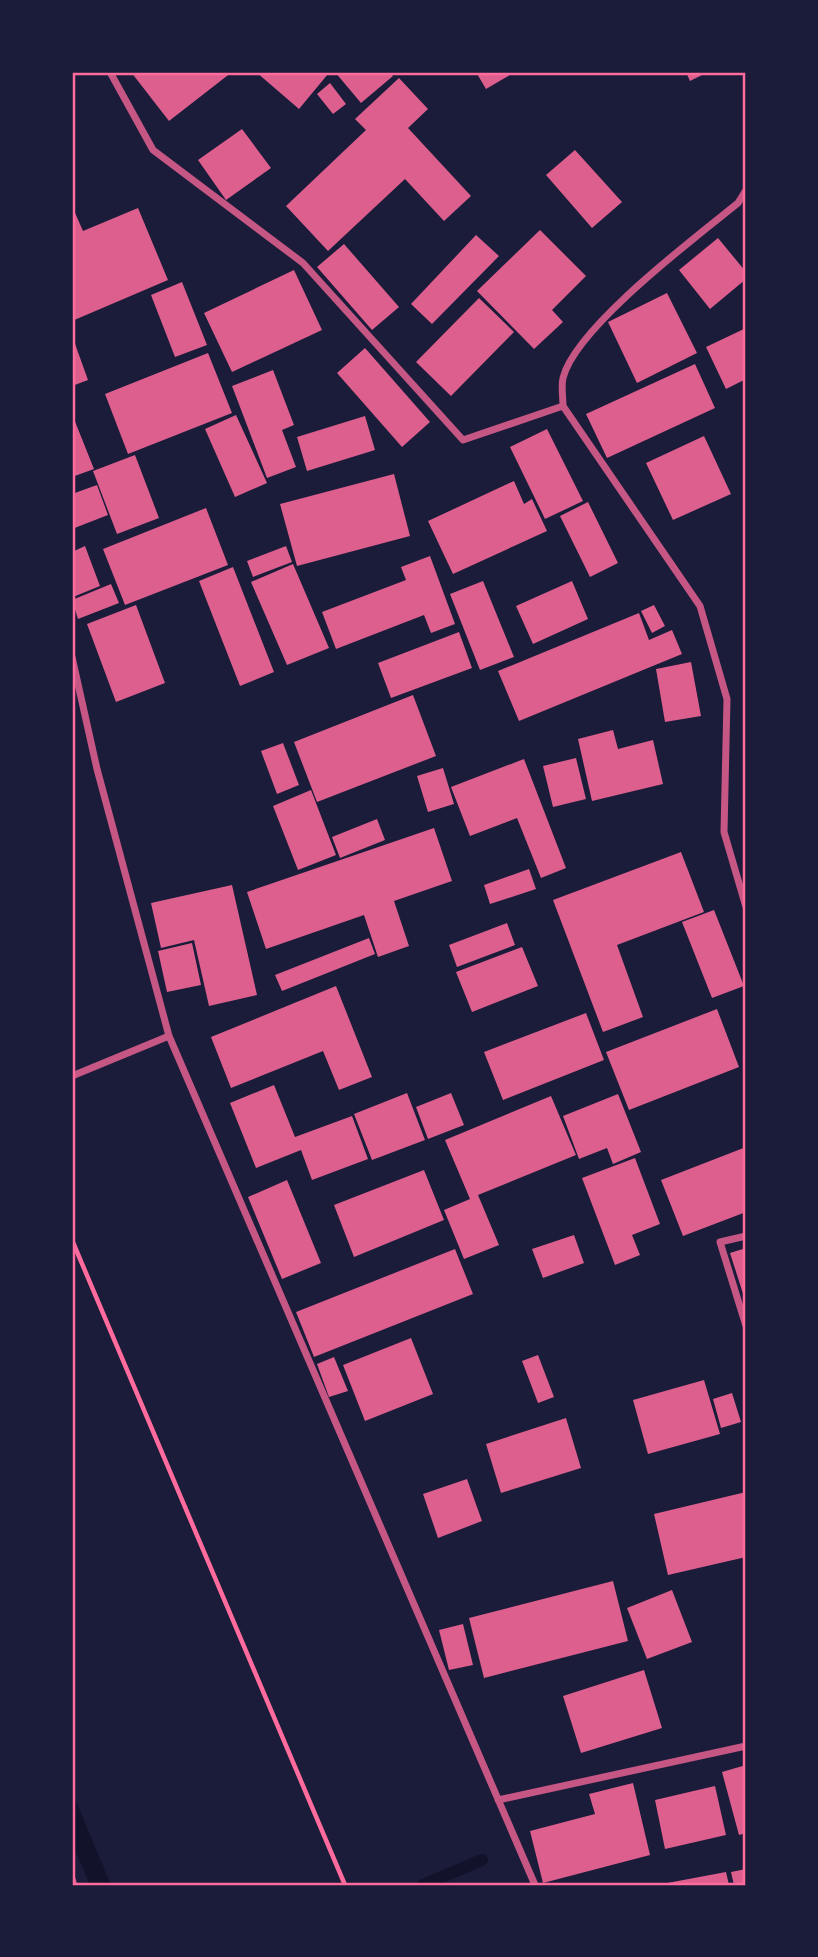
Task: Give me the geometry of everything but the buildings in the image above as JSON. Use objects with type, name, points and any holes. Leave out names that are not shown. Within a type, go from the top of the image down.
[{"type":"street","points":[[110,72],[153,149],[303,263],[463,440],[563,406]]},
{"type":"street","points":[[746,190],[738,202],[634,289],[576,352],[563,378],[563,406],[700,606],[727,699],[724,832],[746,907]]},
{"type":"street","points":[[72,657],[97,769],[169,1036],[535,1885]]},
{"type":"street","points":[[72,1076],[169,1036]]},
{"type":"street","points":[[746,1236],[720,1242],[746,1326]]},
{"type":"street","points":[[498,1800],[746,1746]]},
{"type":"street","points":[[72,1880],[74,1885]]},
{"type":"path","points":[[72,1240],[345,1885]]},
{"type":"shaded area","points":[[72,1792],[111,1885],[90,1885],[72,1843]]},
{"type":"waterway","points":[[423,1885],[482,1860]]}]
